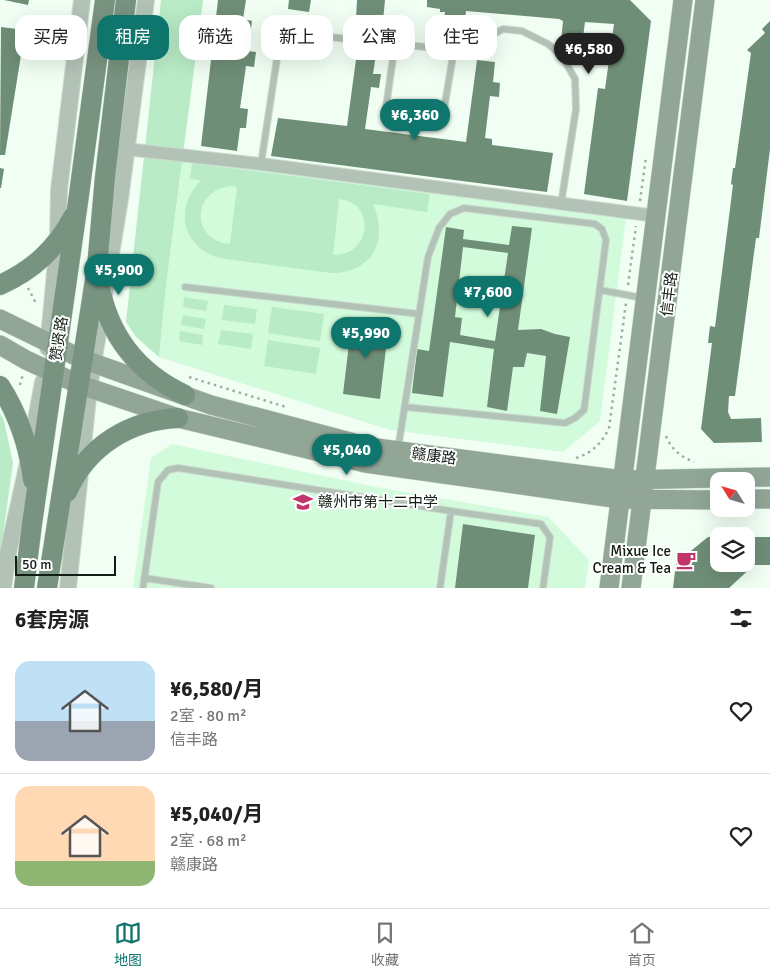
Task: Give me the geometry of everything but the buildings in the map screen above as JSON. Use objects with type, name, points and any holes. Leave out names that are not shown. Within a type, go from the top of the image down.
[{"type":"main road","name":"赞贤路","points":[[24,588],[49,371],[78,202],[105,0]]},
{"type":"main road","name":"赞贤路","points":[[47,588],[87,361],[105,177],[126,0]]},
{"type":"main road","name":"信丰路","points":[[609,588],[683,0]]},
{"type":"main road","name":"信丰路","points":[[631,588],[706,0]]},
{"type":"main road","points":[[0,285],[20,275],[38,262],[58,241],[74,216],[78,202]]},
{"type":"main road","points":[[97,266],[102,301],[117,337],[137,363],[159,382],[185,396]]},
{"type":"main road","name":"赣康路","points":[[0,319],[87,361],[185,396],[211,405],[369,448],[623,480],[770,477]]},
{"type":"main road","name":"赣康路","points":[[0,345],[49,371],[83,386],[178,418],[366,463],[620,499],[710,500]]},
{"type":"main road","points":[[0,386],[13,409],[29,458],[34,491],[32,524]]},
{"type":"main road","points":[[60,513],[70,485],[80,468],[97,450],[121,433],[149,422],[178,418]]},
{"type":"main road","points":[[755,500],[770,499]]},
{"type":"street","points":[[53,346],[59,190],[82,0]]},
{"type":"street","points":[[87,361],[102,301],[120,198],[146,0]]},
{"type":"street","points":[[126,149],[260,164],[656,216]]},
{"type":"street","points":[[3,588],[8,554],[49,371]]},
{"type":"street","points":[[68,588],[80,468],[83,386]]},
{"type":"lane","points":[[497,33],[504,29],[522,31],[548,44],[562,56],[575,79],[576,109],[561,204]]},
{"type":"lane","points":[[260,164],[281,32],[343,39]]},
{"type":"lane","points":[[393,60],[385,114],[442,121],[452,60]]},
{"type":"lane","points":[[397,451],[428,257],[439,228],[450,214],[464,208],[595,224],[602,229],[606,240],[584,410],[566,423],[405,407]]},
{"type":"lane","points":[[185,287],[420,314]]},
{"type":"lane","points":[[600,290],[646,299]]},
{"type":"lane","points":[[143,588],[158,482],[168,470],[178,468],[450,512],[540,524],[550,537],[543,588]]},
{"type":"lane","points":[[440,588],[450,512]]},
{"type":"lane","points":[[144,578],[212,588]]},
{"type":"path","points":[[182,374],[291,408]]},
{"type":"path","points":[[574,458],[588,453],[601,442],[609,428],[611,412]]},
{"type":"path","points":[[665,431],[672,447],[678,453],[693,462],[702,464]]},
{"type":"shaded area","points":[[161,0],[203,0],[201,15],[179,15],[179,60],[195,60],[166,286],[159,357],[136,337],[126,322],[154,60],[169,60],[169,15],[159,15]]},
{"type":"shaded area","points":[[183,158],[626,218],[600,421],[563,452],[390,430],[159,357],[166,286]]},
{"type":"shaded area","points":[[192,163],[430,194],[427,212],[373,204],[378,217],[379,230],[378,242],[374,252],[367,261],[358,267],[346,272],[331,273],[219,258],[206,252],[196,245],[189,235],[186,225],[187,202],[192,191],[201,180],[190,179]],"holes":[[[230,186],[237,187],[230,244],[217,241],[208,234],[203,226],[201,216],[203,206],[208,197],[217,190]],[[339,199],[351,202],[359,209],[364,218],[364,228],[362,239],[356,247],[346,253],[333,255]]]},
{"type":"shaded area","points":[[184,297],[208,301],[206,311],[183,307]]},
{"type":"shaded area","points":[[224,305],[257,309],[255,324],[222,320]]},
{"type":"shaded area","points":[[272,307],[324,314],[320,341],[268,333]]},
{"type":"shaded area","points":[[183,315],[206,319],[204,329],[181,325]]},
{"type":"shaded area","points":[[221,330],[253,334],[251,349],[218,344]]},
{"type":"shaded area","points":[[180,331],[203,335],[202,345],[179,341]]},
{"type":"shaded area","points":[[268,340],[320,348],[316,374],[264,366]]},
{"type":"shaded area","points":[[0,413],[4,421],[13,463],[0,557]]},
{"type":"shaded area","name":"赣州市第十二中学","points":[[172,444],[376,487],[548,517],[589,560],[585,588],[133,588],[151,458]]},
{"type":"place","name":"赣州市第十二中学","points":[[303,502]]},
{"type":"place","name":"Mixue Ice Cream & Tea","points":[[686,560]]}]
